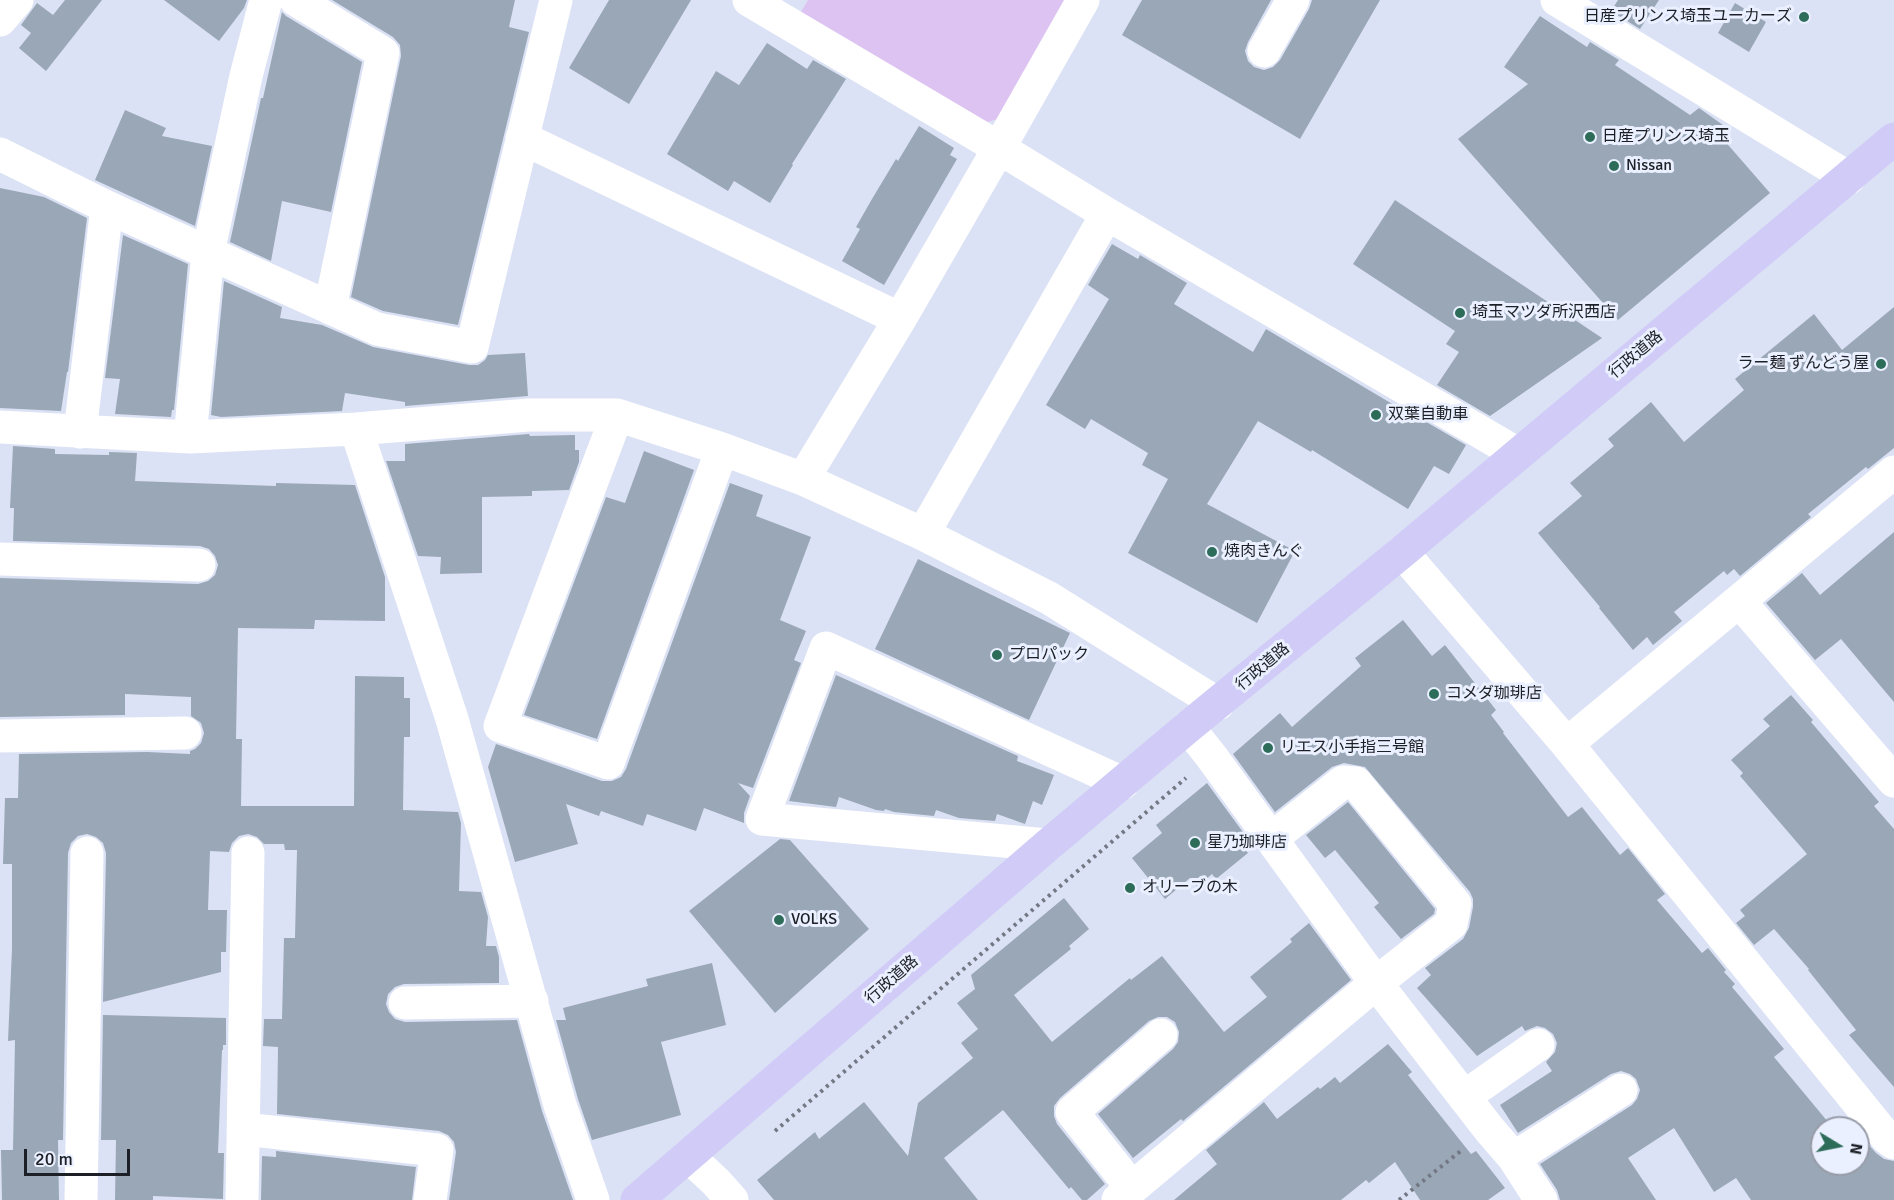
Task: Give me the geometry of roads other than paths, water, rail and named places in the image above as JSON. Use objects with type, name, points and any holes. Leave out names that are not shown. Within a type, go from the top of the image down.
[{"type":"highway","name":"行政道路","points":[[637,1200],[1048,845],[1402,552],[1894,139]]},
{"type":"street","points":[[0,20],[17,0]]},
{"type":"street","points":[[190,437],[208,254],[246,76],[266,0]]},
{"type":"street","points":[[296,0],[383,53],[330,308]]},
{"type":"street","points":[[0,154],[208,254],[377,329],[472,346],[556,0]]},
{"type":"street","points":[[749,0],[1107,214],[1518,454]]},
{"type":"street","points":[[803,479],[900,319],[1083,0]]},
{"type":"street","points":[[1264,51],[1293,0]]},
{"type":"street","points":[[1557,0],[1849,178]]},
{"type":"street","points":[[522,138],[900,319]]},
{"type":"street","points":[[80,432],[107,207]]},
{"type":"street","points":[[923,534],[1107,214]]},
{"type":"street","points":[[0,428],[190,437],[356,429],[529,416],[617,415],[722,449],[803,479],[923,534],[1049,598],[1218,704]]},
{"type":"street","points":[[500,726],[617,415]]},
{"type":"street","points":[[356,429],[452,719],[560,1105],[593,1200]]},
{"type":"street","points":[[452,719],[473,718],[608,763],[722,449]]},
{"type":"street","points":[[1568,744],[1894,472]]},
{"type":"street","points":[[1402,552],[1568,744],[1887,1138],[1894,1143]]},
{"type":"street","points":[[0,559],[199,565]]},
{"type":"street","points":[[1739,601],[1894,781]]},
{"type":"street","points":[[1048,845],[762,819],[826,648],[1123,783]]},
{"type":"street","points":[[1188,728],[1211,756],[1376,983],[1514,1158],[1541,1200]]},
{"type":"street","points":[[0,736],[185,733]]},
{"type":"street","points":[[1161,1035],[1072,1112],[1125,1194],[1376,983],[1451,924],[1455,904],[1356,783],[1343,782],[1271,838]]},
{"type":"street","points":[[242,1200],[248,853]]},
{"type":"street","points":[[81,1200],[87,854]]},
{"type":"street","points":[[405,1003],[532,1001]]},
{"type":"street","points":[[1464,1097],[1538,1045]]},
{"type":"street","points":[[1514,1158],[1621,1090]]},
{"type":"street","points":[[244,1129],[437,1150],[430,1200]]},
{"type":"street","points":[[688,1156],[732,1200]]},
{"type":"place","name":"日産プリンス埼玉ユーカーズ","points":[[1804,17]]},
{"type":"place","name":"日産プリンス埼玉","points":[[1590,137]]},
{"type":"place","name":"Nissan","points":[[1614,166]]},
{"type":"place","name":"埼玉マツダ所沢西店","points":[[1460,313]]},
{"type":"place","name":"ラー麺 ずんどう屋","points":[[1881,364]]},
{"type":"place","name":"双葉自動車","points":[[1376,415]]},
{"type":"place","name":"焼肉きんぐ","points":[[1212,552]]},
{"type":"place","name":"プロパック","points":[[997,655]]},
{"type":"place","name":"コメダ珈琲店","points":[[1434,694]]},
{"type":"place","name":"リエス小手指三号館","points":[[1268,748]]},
{"type":"place","name":"星乃珈琲店","points":[[1195,843]]},
{"type":"place","name":"オリーブの木","points":[[1130,888]]},
{"type":"place","name":"VOLKS","points":[[779,920]]}]
